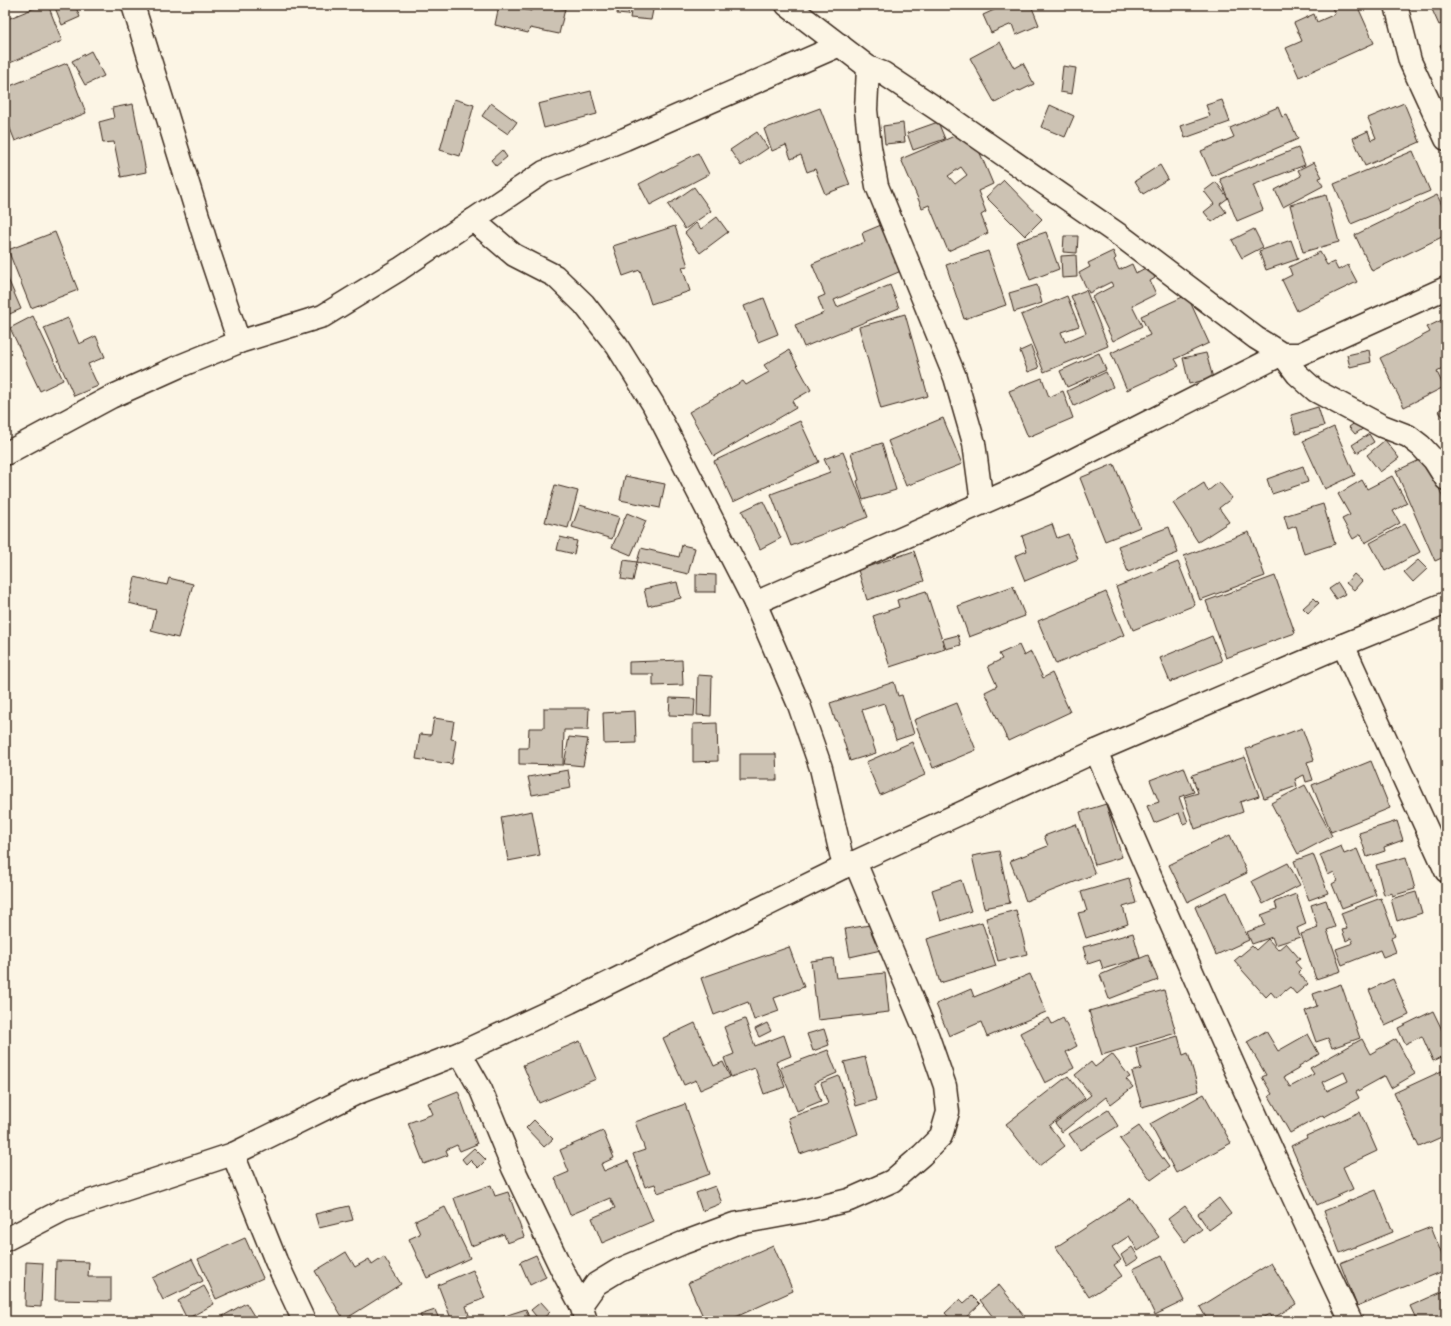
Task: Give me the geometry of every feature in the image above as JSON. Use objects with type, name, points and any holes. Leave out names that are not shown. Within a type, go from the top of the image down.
[{"type":"street","points":[[133,5],[209,252],[239,342]]},
{"type":"street","points":[[787,5],[868,67],[883,73],[1125,239],[1256,338],[1282,354],[1297,374],[1316,391],[1382,426],[1408,436],[1421,446],[1434,460],[1446,479]]},
{"type":"street","points":[[1396,5],[1410,61],[1446,138]]},
{"type":"street","points":[[5,454],[111,397],[180,366],[239,342],[323,316],[400,269],[544,172],[625,139],[840,45]]},
{"type":"street","points":[[868,67],[866,110],[870,147],[877,186],[955,377],[974,443],[982,504]]},
{"type":"street","points":[[473,220],[514,255],[555,276],[584,304],[617,346],[653,404],[755,603],[799,705],[821,768],[850,864],[928,1037],[945,1086],[948,1112],[941,1136],[892,1181],[849,1200],[800,1212],[734,1224],[618,1270],[596,1284],[584,1313]]},
{"type":"street","points":[[755,603],[1028,483],[1282,354],[1300,354],[1446,288]]},
{"type":"street","points":[[5,1240],[64,1210],[233,1154],[357,1093],[460,1053],[570,1002],[850,864],[1096,751],[1343,645],[1446,603]]},
{"type":"street","points":[[1343,645],[1446,871]]},
{"type":"street","points":[[1096,751],[1270,1148],[1351,1321]]},
{"type":"street","points":[[460,1053],[481,1090],[513,1168],[584,1313]]},
{"type":"street","points":[[233,1154],[276,1261],[304,1321]]},
{"type":"building","points":[[42,5],[48,5],[62,41],[5,65],[5,20]]},
{"type":"building","points":[[54,5],[75,5],[80,17],[62,25]]},
{"type":"building","points":[[499,5],[506,5],[531,11],[532,5],[547,5],[565,9],[559,34],[530,28],[528,33],[495,25]]},
{"type":"building","points":[[585,5],[612,5],[611,10]]},
{"type":"building","points":[[618,5],[629,5],[628,15],[617,14]]},
{"type":"building","points":[[632,5],[654,5],[651,20],[630,18]]},
{"type":"building","points":[[1005,5],[1031,5],[1039,25],[1016,35],[1012,24],[991,33],[983,15]]},
{"type":"building","points":[[1357,5],[1374,43],[1299,77],[1286,48],[1302,41],[1294,23],[1314,14],[1317,22],[1335,14],[1331,6]]},
{"type":"building","points":[[1430,5],[1446,5],[1446,22],[1439,25]]},
{"type":"building","points":[[1000,42],[1014,68],[1023,63],[1034,84],[995,103],[970,58]]},
{"type":"building","points":[[1446,42],[1446,58],[1440,45]]},
{"type":"building","points":[[91,51],[104,76],[85,85],[72,61]]},
{"type":"building","points":[[67,63],[86,113],[15,141],[5,116],[5,88]]},
{"type":"building","points":[[1063,66],[1076,68],[1072,94],[1060,92]]},
{"type":"building","points":[[591,91],[597,114],[544,128],[538,104]]},
{"type":"building","points":[[454,99],[474,105],[460,156],[440,150]]},
{"type":"building","points":[[1222,100],[1230,122],[1185,138],[1181,126],[1210,116],[1206,105]]},
{"type":"building","points":[[491,103],[517,122],[508,134],[482,116]]},
{"type":"building","points":[[1404,103],[1420,142],[1365,166],[1353,138],[1368,131],[1371,140],[1376,138],[1368,118]]},
{"type":"building","points":[[133,104],[146,172],[121,177],[114,142],[103,143],[99,122],[114,118],[112,108]]},
{"type":"building","points":[[1050,105],[1074,116],[1065,137],[1041,127]]},
{"type":"building","points":[[1278,107],[1282,117],[1287,115],[1298,139],[1212,176],[1201,151],[1234,137],[1230,128]]},
{"type":"building","points":[[820,108],[850,185],[825,194],[815,169],[807,172],[801,155],[791,159],[786,145],[772,151],[764,129]]},
{"type":"building","points":[[938,122],[945,139],[913,150],[907,133]]},
{"type":"building","points":[[903,123],[905,142],[885,144],[883,126]]},
{"type":"building","points":[[757,132],[768,148],[741,166],[730,150]]},
{"type":"building","points":[[959,134],[961,139],[972,134],[993,184],[978,191],[986,212],[981,215],[988,233],[948,251],[929,205],[922,208],[901,159]],"holes":[[[961,167],[967,175],[955,184],[948,176]]]},
{"type":"building","points":[[1298,148],[1305,165],[1253,185],[1263,210],[1237,221],[1220,179]]},
{"type":"building","points":[[502,150],[507,157],[496,166],[491,160]]},
{"type":"building","points":[[1413,151],[1430,191],[1351,224],[1334,184]]},
{"type":"building","points":[[698,153],[709,174],[650,205],[639,184]]},
{"type":"building","points":[[1314,162],[1322,177],[1319,178],[1323,186],[1283,207],[1275,190],[1301,176],[1298,170]]},
{"type":"building","points":[[1160,165],[1168,179],[1143,194],[1135,181]]},
{"type":"building","points":[[1004,180],[1042,219],[1025,236],[986,197]]},
{"type":"building","points":[[1216,182],[1228,198],[1220,204],[1226,212],[1212,222],[1204,212],[1214,204],[1204,191]]},
{"type":"building","points":[[694,187],[711,211],[685,229],[668,205]]},
{"type":"building","points":[[1326,195],[1339,242],[1303,252],[1290,205]]},
{"type":"building","points":[[1437,195],[1446,213],[1446,235],[1372,271],[1355,235]]},
{"type":"building","points":[[717,217],[728,232],[700,253],[685,233],[696,223],[701,229]]},
{"type":"building","points":[[881,225],[901,271],[834,300],[837,307],[890,285],[899,308],[804,347],[795,325],[824,313],[818,298],[825,295],[812,264],[865,242],[862,233]]},
{"type":"building","points":[[675,226],[688,266],[682,267],[690,291],[651,304],[640,270],[623,276],[613,246]]},
{"type":"building","points":[[1254,229],[1263,247],[1242,258],[1232,240]]},
{"type":"building","points":[[55,232],[78,290],[31,308],[8,250]]},
{"type":"building","points":[[1046,232],[1059,269],[1030,280],[1016,242]]},
{"type":"building","points":[[1064,236],[1078,236],[1077,253],[1063,252]]},
{"type":"building","points":[[1291,240],[1298,259],[1266,270],[1259,251]]},
{"type":"building","points":[[988,251],[1006,305],[964,319],[946,265]]},
{"type":"building","points":[[1113,251],[1116,258],[1114,260],[1119,270],[1132,264],[1136,273],[1149,266],[1155,278],[1150,281],[1156,294],[1132,306],[1142,326],[1113,341],[1092,297],[1113,286],[1111,282],[1089,293],[1079,273],[1090,267],[1088,263]]},
{"type":"building","points":[[1320,252],[1327,265],[1334,262],[1338,270],[1348,265],[1357,282],[1297,311],[1282,280],[1292,275],[1289,267]]},
{"type":"building","points":[[1076,255],[1077,277],[1062,278],[1061,256]]},
{"type":"building","points":[[5,272],[21,309],[5,316]]},
{"type":"building","points":[[1037,285],[1042,303],[1014,312],[1009,293]]},
{"type":"building","points":[[1086,290],[1108,346],[1044,372],[1021,315],[1067,296],[1079,326],[1061,332],[1065,342],[1086,333],[1071,296]]},
{"type":"building","points":[[1187,295],[1209,343],[1175,359],[1179,366],[1127,390],[1111,353],[1150,335],[1141,316]]},
{"type":"building","points":[[764,298],[778,334],[758,342],[744,306]]},
{"type":"building","points":[[905,314],[928,396],[881,409],[859,327]]},
{"type":"building","points":[[33,316],[63,380],[40,391],[10,328]]},
{"type":"building","points":[[68,318],[79,344],[96,336],[105,357],[88,364],[98,386],[74,396],[44,328]]},
{"type":"building","points":[[1446,318],[1446,367],[1437,372],[1444,387],[1404,407],[1380,358],[1430,332],[1427,327]]},
{"type":"building","points":[[1031,346],[1039,368],[1028,372],[1020,351]]},
{"type":"building","points":[[789,350],[811,390],[792,401],[796,408],[714,456],[689,412],[743,381],[746,385],[769,372],[764,365]]},
{"type":"building","points":[[1369,350],[1371,362],[1350,367],[1347,355]]},
{"type":"building","points":[[1099,353],[1106,370],[1067,387],[1060,371]]},
{"type":"building","points":[[1206,353],[1213,378],[1189,384],[1183,358]]},
{"type":"building","points":[[1106,372],[1113,387],[1074,406],[1067,391]]},
{"type":"building","points":[[1042,378],[1049,397],[1063,391],[1073,418],[1028,437],[1009,391]]},
{"type":"building","points":[[1446,405],[1446,420],[1438,411]]},
{"type":"building","points":[[1318,407],[1324,426],[1296,434],[1291,415]]},
{"type":"building","points":[[943,418],[962,464],[906,486],[888,441]]},
{"type":"building","points":[[1359,420],[1364,428],[1355,434],[1349,427]]},
{"type":"building","points":[[800,421],[819,462],[733,502],[714,461]]},
{"type":"building","points":[[1334,427],[1355,475],[1325,489],[1303,441]]},
{"type":"building","points":[[1369,434],[1374,442],[1357,453],[1352,445]]},
{"type":"building","points":[[1385,440],[1399,458],[1380,472],[1367,455]]},
{"type":"building","points":[[882,443],[896,490],[863,500],[851,453]]},
{"type":"building","points":[[843,452],[868,517],[791,546],[771,494],[830,472],[824,459]]},
{"type":"building","points":[[1426,457],[1446,505],[1446,556],[1435,561],[1396,471]]},
{"type":"building","points":[[1114,464],[1140,527],[1105,541],[1080,478]]},
{"type":"building","points":[[1303,466],[1308,482],[1272,494],[1267,479]]},
{"type":"building","points":[[625,476],[665,484],[660,508],[620,500]]},
{"type":"building","points":[[1392,476],[1407,503],[1393,511],[1400,523],[1365,543],[1361,534],[1353,539],[1342,519],[1350,515],[1338,494],[1362,480],[1367,489]]},
{"type":"building","points":[[1219,482],[1232,498],[1219,508],[1229,522],[1198,542],[1173,503],[1204,483],[1208,491]]},
{"type":"building","points":[[555,485],[578,491],[568,528],[545,522]]},
{"type":"building","points":[[763,501],[781,538],[760,549],[742,511]]},
{"type":"building","points":[[1323,504],[1335,544],[1304,554],[1296,526],[1288,529],[1284,516]]},
{"type":"building","points":[[580,505],[619,517],[612,539],[572,527]]},
{"type":"building","points":[[627,513],[646,521],[631,555],[612,547]]},
{"type":"building","points":[[1052,524],[1057,538],[1068,534],[1078,559],[1025,581],[1015,556],[1027,551],[1022,536]]},
{"type":"building","points":[[1405,524],[1420,552],[1385,571],[1370,543]]},
{"type":"building","points":[[1169,527],[1178,553],[1128,572],[1118,546]]},
{"type":"building","points":[[1249,532],[1265,576],[1200,600],[1184,556]]},
{"type":"building","points":[[560,537],[577,541],[574,554],[557,550]]},
{"type":"building","points":[[682,545],[695,548],[688,574],[637,562],[641,548],[679,557]]},
{"type":"building","points":[[914,551],[924,581],[867,600],[858,570]]},
{"type":"building","points":[[624,560],[637,562],[633,581],[621,579]]},
{"type":"building","points":[[1418,560],[1427,569],[1413,582],[1404,572]]},
{"type":"building","points":[[1178,562],[1195,605],[1133,630],[1116,587]]},
{"type":"building","points":[[696,574],[716,575],[716,592],[696,592]]},
{"type":"building","points":[[1354,574],[1362,581],[1354,590],[1346,583]]},
{"type":"building","points":[[1275,576],[1295,633],[1226,658],[1206,601]]},
{"type":"building","points":[[135,577],[167,585],[169,578],[193,584],[178,638],[151,631],[156,610],[129,603]]},
{"type":"building","points":[[677,582],[681,598],[648,606],[644,589]]},
{"type":"building","points":[[1338,583],[1345,594],[1336,599],[1329,589]]},
{"type":"building","points":[[1013,586],[1025,616],[969,637],[958,606]]},
{"type":"building","points":[[926,591],[945,649],[890,667],[873,616],[899,607],[897,600]]},
{"type":"building","points":[[1106,592],[1124,635],[1056,664],[1038,621]]},
{"type":"building","points":[[1314,598],[1319,603],[1308,613],[1303,608]]},
{"type":"building","points":[[958,635],[961,645],[946,649],[943,639]]},
{"type":"building","points":[[1212,636],[1222,661],[1170,682],[1160,658]]},
{"type":"building","points":[[1019,645],[1024,656],[1031,652],[1043,678],[1052,673],[1070,712],[1008,741],[985,692],[997,686],[988,666],[1002,659],[999,654]]},
{"type":"building","points":[[682,660],[683,685],[653,686],[653,674],[629,674],[629,662]]},
{"type":"building","points":[[698,675],[712,676],[711,716],[697,715]]},
{"type":"building","points":[[894,682],[898,696],[902,695],[914,734],[896,740],[884,703],[862,710],[876,753],[850,761],[830,703]]},
{"type":"building","points":[[670,698],[695,699],[694,716],[669,715]]},
{"type":"building","points":[[957,703],[976,750],[933,768],[914,720]]},
{"type":"building","points":[[544,708],[589,708],[588,730],[564,730],[563,765],[519,764],[519,748],[528,748],[529,728],[544,728]]},
{"type":"building","points":[[635,711],[636,743],[604,744],[603,713]]},
{"type":"building","points":[[434,718],[454,721],[451,739],[456,740],[452,764],[416,759],[420,734],[431,735]]},
{"type":"building","points":[[717,723],[718,761],[693,762],[693,724]]},
{"type":"building","points":[[1302,728],[1314,760],[1307,762],[1313,780],[1306,782],[1304,775],[1295,779],[1297,786],[1264,798],[1246,749]]},
{"type":"building","points":[[569,737],[588,739],[583,766],[564,764]]},
{"type":"building","points":[[912,742],[925,775],[880,795],[866,762]]},
{"type":"building","points":[[740,754],[776,754],[777,780],[740,780]]},
{"type":"building","points":[[1245,757],[1259,796],[1240,802],[1243,812],[1195,829],[1184,797],[1198,793],[1192,775]]},
{"type":"building","points":[[1371,761],[1390,808],[1331,832],[1312,785]]},
{"type":"building","points":[[1184,767],[1194,792],[1179,797],[1188,822],[1183,824],[1179,813],[1154,823],[1147,806],[1159,802],[1150,780]]},
{"type":"building","points":[[568,770],[571,788],[532,795],[528,777]]},
{"type":"building","points":[[1305,785],[1332,836],[1298,854],[1271,803]]},
{"type":"building","points":[[1106,804],[1122,857],[1095,865],[1080,812]]},
{"type":"building","points":[[532,811],[540,855],[508,861],[501,817]]},
{"type":"building","points":[[1397,821],[1403,840],[1384,847],[1385,851],[1367,857],[1359,833]]},
{"type":"building","points":[[1076,824],[1095,874],[1026,901],[1010,861],[1048,846],[1044,836]]},
{"type":"building","points":[[1230,835],[1247,873],[1187,902],[1169,865]]},
{"type":"building","points":[[1341,846],[1344,854],[1357,849],[1376,895],[1342,908],[1332,884],[1337,881],[1334,872],[1328,875],[1320,855]]},
{"type":"building","points":[[999,851],[1010,903],[984,908],[972,856]]},
{"type":"building","points":[[1313,854],[1328,893],[1309,900],[1294,861]]},
{"type":"building","points":[[1406,857],[1415,889],[1392,896],[1392,893],[1384,895],[1376,865]]},
{"type":"building","points":[[1288,863],[1300,885],[1263,904],[1252,881]]},
{"type":"building","points":[[1129,878],[1136,903],[1123,907],[1128,924],[1086,938],[1078,913],[1087,911],[1081,892]]},
{"type":"building","points":[[961,880],[971,911],[941,921],[932,890]]},
{"type":"building","points":[[1227,892],[1249,940],[1216,955],[1195,907]]},
{"type":"building","points":[[1416,892],[1422,913],[1397,921],[1391,899]]},
{"type":"building","points":[[1296,894],[1306,924],[1297,928],[1300,937],[1275,945],[1272,937],[1252,944],[1247,932],[1265,925],[1261,915],[1277,909],[1275,902]]},
{"type":"building","points":[[1381,898],[1395,936],[1391,938],[1396,952],[1383,957],[1380,950],[1342,965],[1336,949],[1353,943],[1351,938],[1346,941],[1342,930],[1347,929],[1341,913]]},
{"type":"building","points":[[1326,900],[1335,927],[1327,930],[1341,971],[1316,979],[1301,934],[1318,928],[1311,905]]},
{"type":"building","points":[[1016,910],[1027,954],[998,961],[986,918]]},
{"type":"building","points":[[982,922],[996,966],[940,983],[927,939]]},
{"type":"building","points":[[876,924],[881,950],[850,957],[845,929]]},
{"type":"building","points":[[1133,933],[1140,958],[1103,969],[1100,960],[1088,964],[1083,947]]},
{"type":"building","points":[[1268,939],[1278,950],[1286,943],[1300,959],[1295,962],[1301,969],[1298,972],[1308,984],[1296,994],[1290,987],[1276,998],[1271,992],[1266,997],[1234,961],[1252,946],[1256,950]]},
{"type":"building","points":[[789,947],[804,987],[774,998],[779,1011],[754,1020],[748,1002],[714,1015],[701,978]]},
{"type":"building","points":[[1148,955],[1158,980],[1109,999],[1100,975]]},
{"type":"building","points":[[833,958],[836,978],[885,973],[889,1012],[818,1020],[811,961]]},
{"type":"building","points":[[1030,974],[1046,1012],[987,1037],[981,1022],[949,1036],[936,1004],[971,989],[974,997]]},
{"type":"building","points":[[1393,979],[1409,1015],[1385,1026],[1369,990]]},
{"type":"building","points":[[1341,984],[1360,1038],[1332,1048],[1328,1038],[1316,1042],[1305,1011],[1317,1006],[1313,994]]},
{"type":"building","points":[[1164,990],[1176,1033],[1102,1055],[1089,1011]]},
{"type":"building","points":[[1433,1011],[1446,1038],[1446,1055],[1433,1061],[1422,1036],[1405,1044],[1398,1028]]},
{"type":"building","points":[[1049,1018],[1052,1024],[1063,1018],[1077,1046],[1066,1052],[1074,1068],[1045,1083],[1020,1033]]},
{"type":"building","points":[[745,1019],[755,1046],[784,1035],[791,1056],[776,1062],[785,1087],[764,1094],[755,1068],[731,1077],[724,1058],[734,1054],[724,1027]]},
{"type":"building","points":[[695,1023],[714,1066],[723,1062],[730,1077],[700,1090],[696,1080],[684,1085],[663,1038]]},
{"type":"building","points":[[767,1023],[771,1031],[759,1037],[755,1029]]},
{"type":"building","points":[[824,1029],[829,1045],[813,1051],[807,1034]]},
{"type":"building","points":[[1266,1031],[1278,1051],[1308,1034],[1319,1054],[1299,1066],[1300,1068],[1284,1077],[1290,1087],[1314,1074],[1310,1068],[1362,1039],[1370,1054],[1396,1039],[1415,1074],[1391,1088],[1385,1076],[1356,1092],[1359,1098],[1290,1133],[1269,1096],[1272,1094],[1262,1077],[1266,1075],[1247,1042]],"holes":[[[1344,1072],[1348,1081],[1327,1091],[1323,1082]]]},
{"type":"building","points":[[1178,1036],[1183,1055],[1188,1053],[1199,1091],[1142,1107],[1132,1072],[1141,1069],[1136,1048]]},
{"type":"building","points":[[580,1041],[596,1079],[539,1103],[523,1065]]},
{"type":"building","points":[[828,1050],[837,1073],[814,1083],[821,1101],[797,1111],[780,1068]]},
{"type":"building","points":[[1112,1054],[1130,1077],[1126,1079],[1133,1087],[1111,1104],[1106,1097],[1062,1132],[1055,1123],[1091,1095],[1075,1075],[1091,1062],[1095,1067]]},
{"type":"building","points":[[865,1057],[876,1100],[856,1106],[844,1062]]},
{"type":"building","points":[[1446,1069],[1446,1135],[1419,1147],[1394,1093]]},
{"type":"building","points":[[839,1076],[858,1134],[800,1154],[788,1118],[828,1104],[821,1083]]},
{"type":"building","points":[[1068,1076],[1085,1098],[1049,1126],[1065,1146],[1039,1166],[1006,1124]]},
{"type":"building","points":[[458,1091],[477,1144],[460,1151],[457,1145],[446,1150],[448,1155],[424,1164],[408,1123],[433,1114],[428,1103]]},
{"type":"building","points":[[1204,1094],[1231,1143],[1176,1173],[1150,1124]]},
{"type":"building","points":[[685,1104],[710,1174],[658,1193],[655,1184],[645,1187],[633,1154],[645,1150],[635,1122]]},
{"type":"building","points":[[1108,1110],[1118,1126],[1080,1150],[1069,1134]]},
{"type":"building","points":[[1360,1112],[1377,1151],[1343,1167],[1353,1189],[1317,1205],[1291,1146],[1307,1138],[1306,1136]]},
{"type":"building","points":[[534,1120],[553,1139],[544,1147],[526,1128]]},
{"type":"building","points":[[1139,1126],[1169,1167],[1151,1180],[1120,1139]]},
{"type":"building","points":[[603,1131],[614,1158],[601,1164],[604,1171],[628,1161],[653,1221],[602,1243],[592,1218],[615,1208],[610,1198],[570,1215],[555,1178],[569,1172],[560,1150]]},
{"type":"building","points":[[474,1148],[486,1160],[478,1168],[470,1160],[466,1164],[462,1159]]},
{"type":"building","points":[[491,1185],[495,1196],[508,1192],[524,1237],[507,1243],[504,1234],[471,1246],[454,1198]]},
{"type":"building","points":[[715,1186],[722,1203],[702,1211],[696,1193]]},
{"type":"building","points":[[1376,1190],[1393,1232],[1340,1253],[1324,1211]]},
{"type":"building","points":[[1131,1198],[1159,1237],[1138,1251],[1129,1236],[1112,1247],[1121,1260],[1114,1265],[1122,1276],[1089,1297],[1056,1247]]},
{"type":"building","points":[[1219,1198],[1231,1214],[1209,1230],[1198,1214]]},
{"type":"building","points":[[349,1206],[353,1220],[319,1228],[315,1214]]},
{"type":"building","points":[[1185,1206],[1202,1229],[1185,1242],[1168,1219]]},
{"type":"building","points":[[445,1207],[470,1258],[427,1278],[409,1239],[420,1234],[415,1221]]},
{"type":"building","points":[[1431,1227],[1446,1265],[1446,1270],[1357,1306],[1340,1263]]},
{"type":"building","points":[[245,1238],[263,1278],[216,1299],[198,1259]]},
{"type":"building","points":[[773,1245],[793,1291],[727,1321],[705,1321],[688,1283]]},
{"type":"building","points":[[1132,1247],[1139,1258],[1127,1266],[1121,1255]]},
{"type":"building","points":[[346,1252],[355,1267],[369,1259],[372,1265],[384,1257],[401,1284],[344,1320],[315,1271]]},
{"type":"building","points":[[536,1255],[546,1277],[530,1285],[520,1262]]},
{"type":"building","points":[[1162,1255],[1184,1301],[1155,1315],[1133,1269]]},
{"type":"building","points":[[192,1259],[203,1281],[163,1300],[152,1278]]},
{"type":"building","points":[[56,1261],[89,1262],[88,1277],[111,1277],[111,1301],[55,1300]]},
{"type":"building","points":[[26,1262],[43,1263],[41,1307],[25,1306]]},
{"type":"building","points":[[1271,1263],[1296,1304],[1272,1319],[1269,1314],[1257,1321],[1219,1321],[1217,1317],[1211,1321],[1208,1321],[1200,1307]]},
{"type":"building","points":[[473,1270],[485,1298],[466,1306],[471,1321],[452,1321],[438,1285]]},
{"type":"building","points":[[999,1285],[1028,1321],[996,1321],[980,1300]]},
{"type":"building","points":[[204,1286],[214,1304],[187,1319],[178,1301]]},
{"type":"building","points":[[1446,1290],[1446,1321],[1417,1321],[1410,1306]]},
{"type":"building","points":[[972,1296],[980,1304],[962,1321],[952,1321],[945,1313],[960,1299],[964,1303]]},
{"type":"building","points":[[541,1302],[550,1312],[540,1321],[531,1310]]},
{"type":"building","points":[[246,1303],[257,1321],[214,1321]]},
{"type":"building","points":[[526,1309],[530,1321],[489,1321]]},
{"type":"building","points":[[435,1310],[440,1321],[423,1321],[420,1315]]}]
